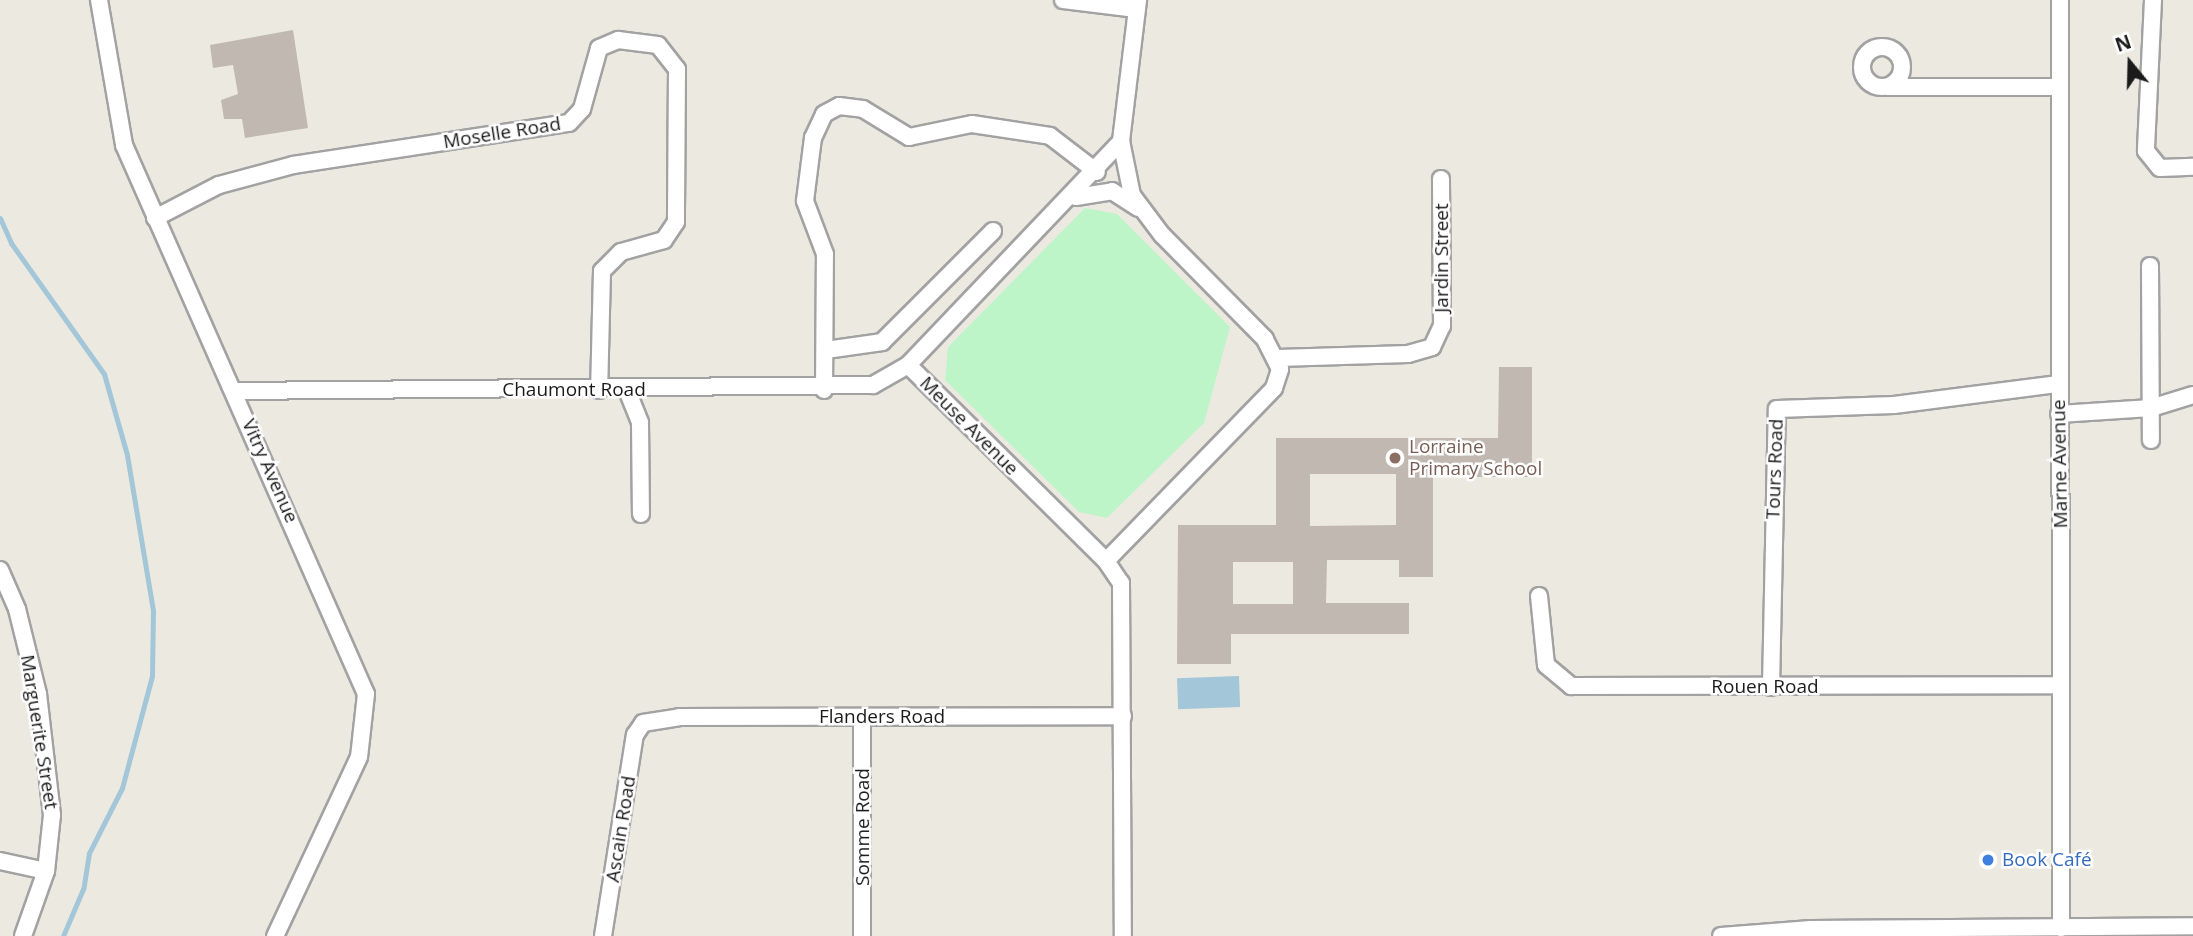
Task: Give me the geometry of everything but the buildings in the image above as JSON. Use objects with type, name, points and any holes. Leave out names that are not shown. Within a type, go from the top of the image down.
[{"type":"street","name":"Vitry Avenue","points":[[99,0],[124,145],[358,667],[368,714],[359,757],[275,936]]},
{"type":"street","points":[[1063,0],[1137,5],[1121,141],[1139,208]]},
{"type":"street","name":"Marne Avenue","points":[[2060,0],[2061,928]]},
{"type":"street","points":[[2153,0],[2146,151],[2160,168],[2193,167]]},
{"type":"street","name":"Moselle Road","points":[[155,218],[219,185],[293,164],[569,123],[582,109],[600,48],[618,40],[658,44],[677,69],[676,222],[664,240],[621,252],[602,271],[598,390]]},
{"type":"street","points":[[1888,87],[2060,87]]},
{"type":"street","points":[[824,390],[825,254],[805,201],[813,138],[831,108],[863,109],[901,136],[972,124],[1050,136],[1097,172]]},
{"type":"street","name":"Meuse Avenue","points":[[1121,141],[1097,172],[908,365],[1106,561],[1121,583],[1123,936]]},
{"type":"street","name":"Jardin Street","points":[[1278,358],[1408,354],[1432,347],[1442,326],[1441,179]]},
{"type":"street","points":[[1070,199],[1112,191],[1139,208],[1278,358],[1274,388],[1106,561]]},
{"type":"street","points":[[826,350],[882,342],[993,231]]},
{"type":"street","points":[[2150,266],[2151,440]]},
{"type":"street","name":"Chaumont Road","points":[[235,391],[824,390],[873,385],[908,365]]},
{"type":"street","name":"Tours Road","points":[[1771,687],[1777,409],[1894,405],[2059,384]]},
{"type":"street","points":[[627,390],[640,423],[641,514]]},
{"type":"street","points":[[2059,414],[2151,408],[2193,395]]},
{"type":"street","name":"Marguerite Street","points":[[0,570],[17,609],[50,781],[46,871],[23,936]]},
{"type":"street","name":"Rouen Road","points":[[1539,596],[1546,665],[1571,686],[2061,685]]},
{"type":"street","points":[[0,612],[17,609]]},
{"type":"street","name":"Flanders Road","points":[[643,723],[679,717],[1123,716]]},
{"type":"street","name":"Somme Road","points":[[862,717],[862,936]]},
{"type":"street","name":"Ascain Road","points":[[603,936],[635,734],[643,723]]},
{"type":"street","points":[[0,861],[46,871]]},
{"type":"street","points":[[1721,936],[2193,926]]},
{"type":"green space","points":[[1085,208],[1117,214],[1230,327],[1204,423],[1107,518],[1079,512],[945,380],[948,347]]},
{"type":"water","points":[[1239,676],[1240,707],[1178,709],[1177,678]]},
{"type":"waterway","points":[[0,218],[11,243],[104,374],[127,455],[153,611],[152,676],[122,788],[89,853],[83,889],[63,936]]},
{"type":"place","name":"Lorraine Primary School","points":[[1395,458]]},
{"type":"place","name":"Book Café","points":[[1988,860]]}]
